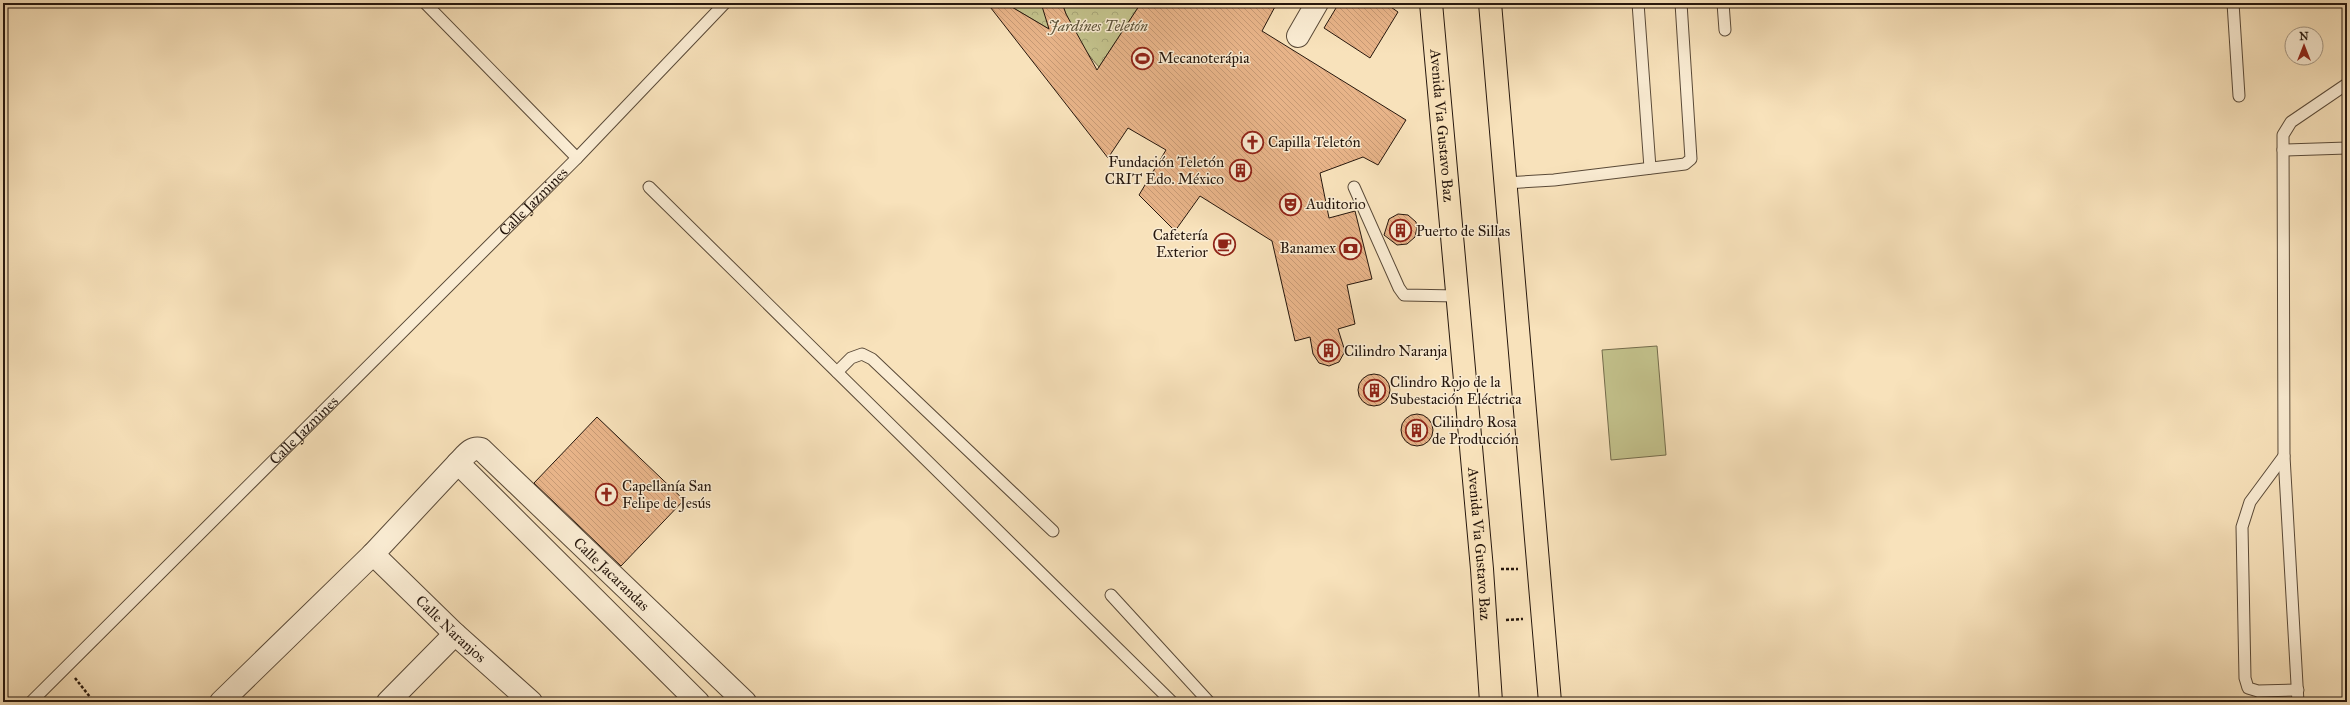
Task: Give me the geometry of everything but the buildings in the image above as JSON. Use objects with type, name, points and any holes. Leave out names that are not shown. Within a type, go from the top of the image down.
[{"type":"main road","name":"Avenida Via Gustavo Baz","points":[[1431,3],[1482,569],[1491,702]]},
{"type":"main road","points":[[1490,3],[1550,702]]},
{"type":"street","points":[[1298,36],[1317,3]]},
{"type":"street","name":"Calle Jacarandas","points":[[698,702],[458,462],[472,448],[481,449],[739,700]]},
{"type":"street","points":[[221,702],[373,554],[458,462]]},
{"type":"street","name":"Calle Naranjos","points":[[373,554],[455,634],[531,702]]},
{"type":"street","points":[[388,702],[455,634]]},
{"type":"lane","points":[[425,3],[577,158]]},
{"type":"lane","name":"Calle Jazmines","points":[[31,702],[577,158],[725,3]]},
{"type":"lane","points":[[1638,3],[1650,168]]},
{"type":"lane","points":[[1505,183],[1554,180],[1685,164],[1691,159],[1681,3]]},
{"type":"lane","points":[[1723,3],[1725,30]]},
{"type":"lane","points":[[2233,3],[2239,96]]},
{"type":"lane","points":[[2298,702],[2284,456],[2283,135],[2287,126],[2347,84]]},
{"type":"lane","points":[[2283,150],[2347,148]]},
{"type":"lane","points":[[649,187],[1172,702]]},
{"type":"lane","points":[[1354,187],[1399,288],[1404,296],[1457,296]]},
{"type":"lane","points":[[837,372],[851,358],[862,354],[872,359],[1053,531]]},
{"type":"lane","points":[[2284,456],[2250,502],[2242,527],[2246,678],[2248,688],[2258,691],[2298,690]]},
{"type":"lane","points":[[1111,595],[1209,702]]},
{"type":"path","points":[[1482,569],[1539,569]]},
{"type":"path","points":[[1485,621],[1543,617]]},
{"type":"path","points":[[66,667],[94,702]]},
{"type":"green space","name":"Jardínes Teletón","points":[[1005,3],[1041,3],[1054,32]]},
{"type":"green space","name":"Jardínes Teletón","points":[[1062,3],[1141,3],[1099,67],[1087,53],[1077,37],[1068,20]]},
{"type":"green space","points":[[1657,346],[1666,455],[1611,460],[1602,350]]},
{"type":"place","name":"Mecanoterápia","points":[[1143,58]]},
{"type":"place","name":"Capilla Teletón","points":[[1253,142]]},
{"type":"place","name":"Fundación Teletón CRIT Edo. México","points":[[1240,171]]},
{"type":"place","name":"Auditorio","points":[[1290,204]]},
{"type":"place","name":"Puerto de Sillas","points":[[1401,231]]},
{"type":"place","name":"Cafetería Exterior","points":[[1224,244]]},
{"type":"place","name":"Banamex","points":[[1351,248]]},
{"type":"place","name":"Cilindro Naranja","points":[[1328,351]]},
{"type":"place","name":"Clindro Rojo de la Subestación Eléctrica","points":[[1374,391]]},
{"type":"place","name":"Cilindro Rosa de Producción","points":[[1417,431]]},
{"type":"place","name":"Capellanía San Felipe de Jesús","points":[[606,495]]}]
